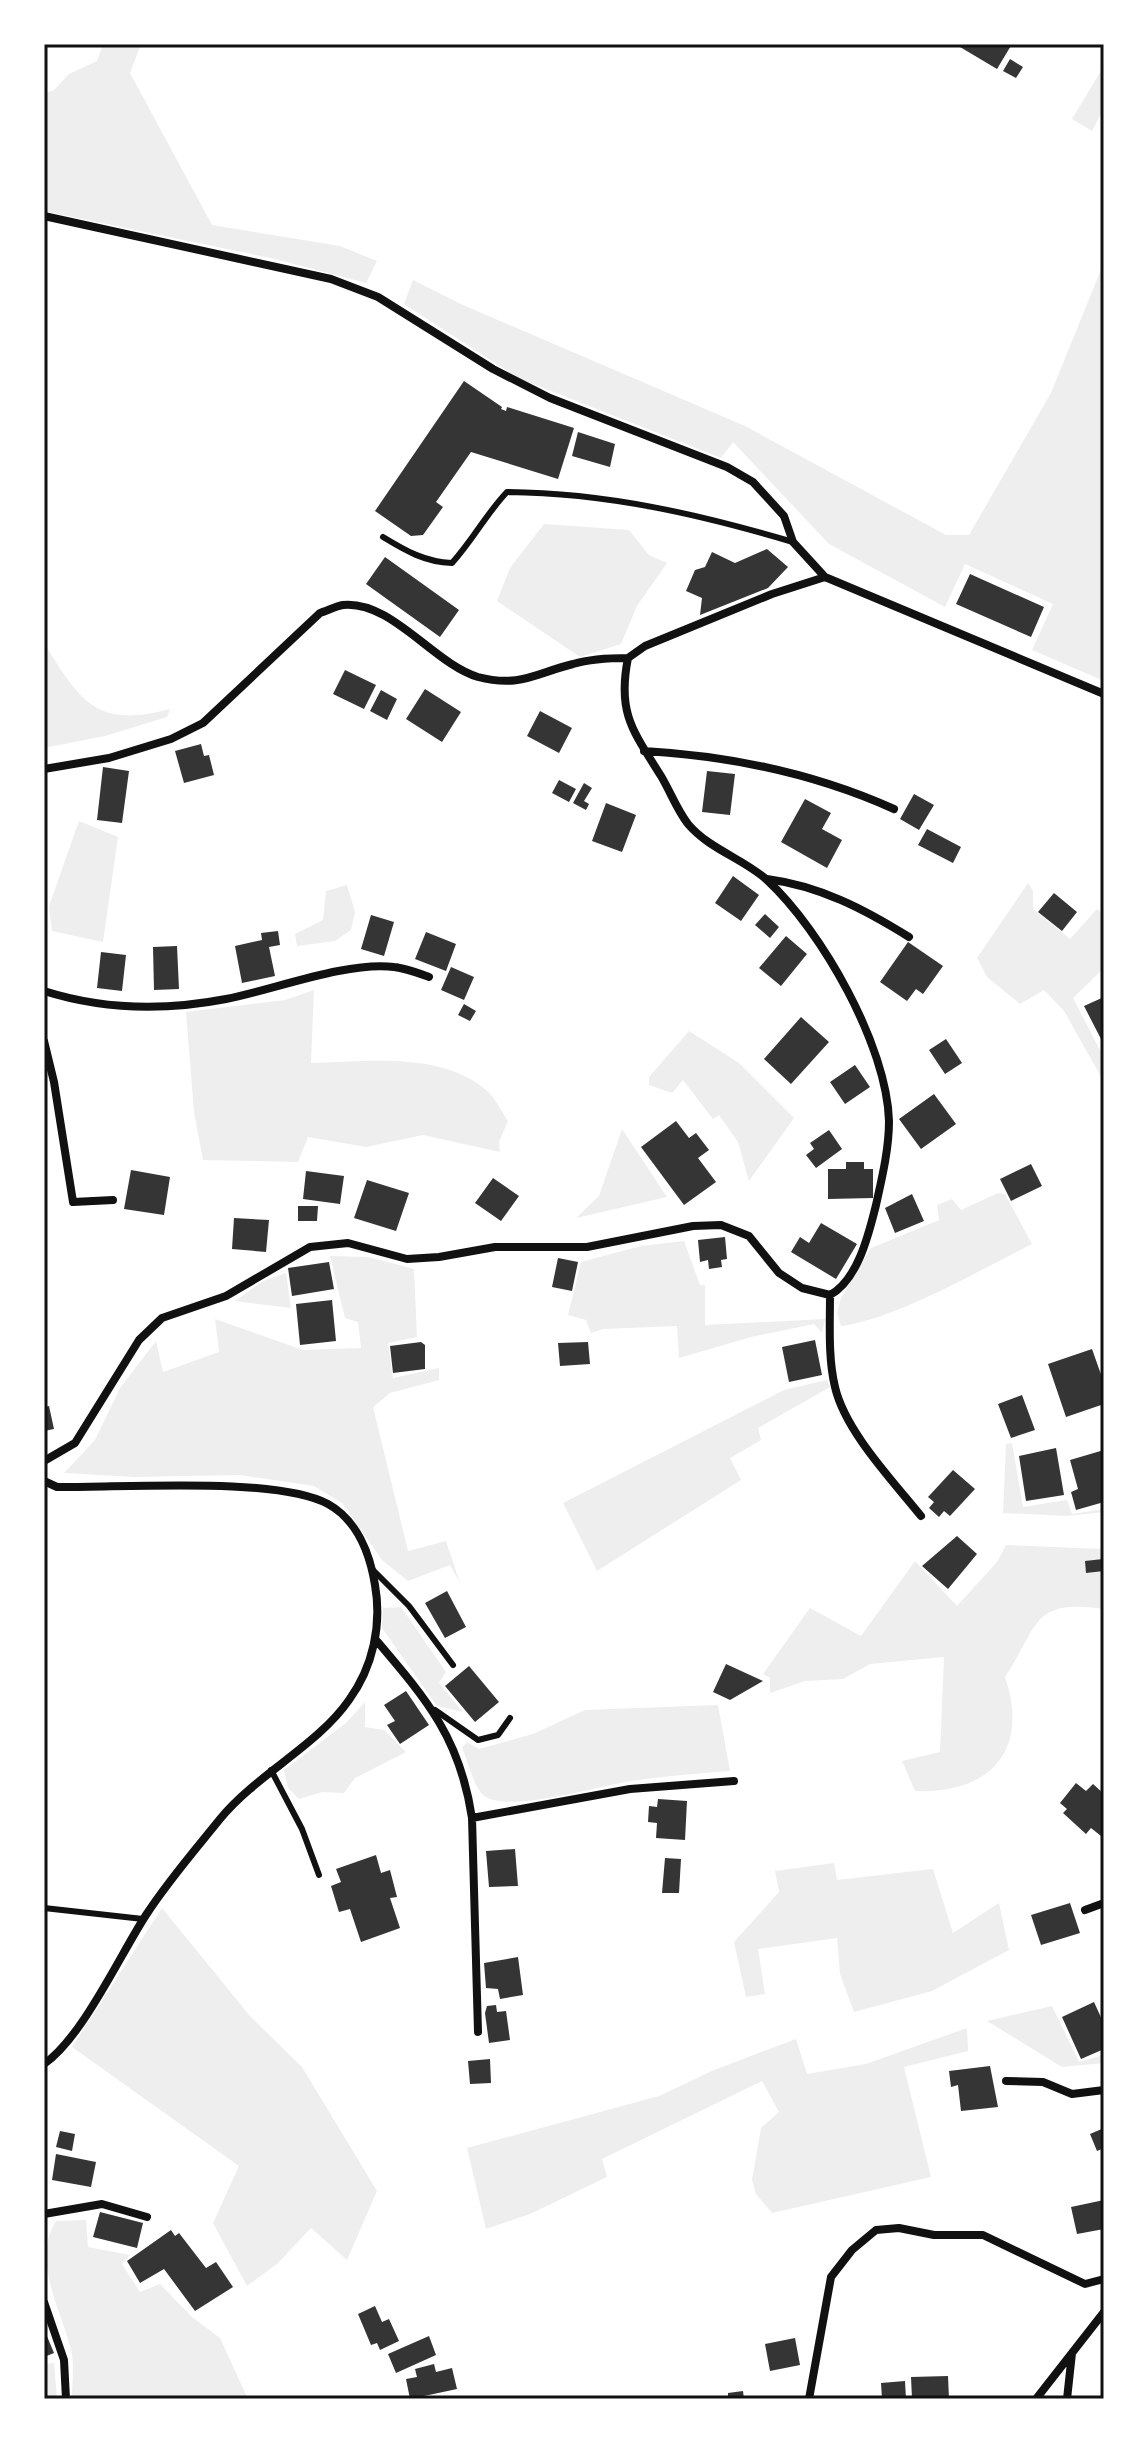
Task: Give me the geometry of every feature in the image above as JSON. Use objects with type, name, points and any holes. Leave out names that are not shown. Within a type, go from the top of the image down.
[{"type":"street","points":[[44,216],[331,279],[378,297],[493,369],[550,398],[727,467],[753,482],[784,516],[793,542],[825,577],[1104,694]]},
{"type":"street","points":[[44,769],[109,758],[171,739],[203,723],[320,613],[344,605],[365,609],[389,619],[476,676],[511,681],[541,677],[572,664],[628,658],[645,646],[772,594],[825,577]]},
{"type":"street","points":[[44,1461],[75,1443],[139,1340],[162,1318],[226,1296],[310,1247],[348,1243],[407,1259],[495,1247],[587,1247],[693,1226],[721,1225],[749,1236],[779,1273],[802,1288],[830,1295],[840,1290],[869,1232],[884,1171],[889,1119],[863,1023],[837,972],[806,924],[766,879],[688,824],[644,751],[627,715],[622,690],[628,658]]},
{"type":"street","points":[[644,751],[738,759],[823,781],[894,809]]},
{"type":"street","points":[[766,879],[802,884],[846,901],[909,937]]},
{"type":"street","points":[[44,991],[127,1008],[167,1007],[224,999],[363,967],[394,967],[429,977]]},
{"type":"street","points":[[44,1041],[54,1082],[73,1202],[113,1200]]},
{"type":"street","points":[[830,1295],[835,1390],[850,1421],[878,1463],[921,1516]]},
{"type":"street","points":[[44,1481],[57,1487],[194,1487],[297,1493],[329,1505],[362,1540],[377,1596],[376,1640],[364,1675],[348,1702],[270,1769],[223,1815],[143,1919],[65,2044],[44,2064]]},
{"type":"street","points":[[376,1640],[435,1710],[460,1763],[472,1818],[478,2032]]},
{"type":"street","points":[[472,1818],[630,1789],[734,1781]]},
{"type":"street","points":[[1085,1910],[1104,1903]]},
{"type":"street","points":[[1006,2081],[1043,2082],[1072,2094],[1104,2090]]},
{"type":"street","points":[[44,2214],[102,2204],[147,2217]]},
{"type":"street","points":[[809,2399],[816,2344],[831,2277],[852,2250],[876,2230],[899,2228],[934,2235],[983,2235],[1085,2284],[1104,2279]]},
{"type":"street","points":[[44,2302],[64,2360],[66,2399]]},
{"type":"street","points":[[1035,2399],[1104,2312]]},
{"type":"street","points":[[1067,2399],[1072,2353]]},
{"type":"lane","points":[[383,537],[413,555],[433,562],[452,563],[468,546],[482,518],[507,492],[561,492],[657,506],[793,542]]},
{"type":"lane","points":[[372,1570],[409,1606],[453,1665]]},
{"type":"lane","points":[[435,1710],[478,1740],[498,1735],[510,1718]]},
{"type":"lane","points":[[270,1769],[302,1829],[319,1875]]},
{"type":"lane","points":[[44,1908],[143,1919]]},
{"type":"shaded area","points":[[103,44],[141,44],[130,73],[212,225],[340,246],[377,261],[366,283],[275,259],[44,211],[44,94],[54,90],[69,74],[97,61]]},
{"type":"shaded area","points":[[1104,66],[1104,108],[1092,131],[1072,119]]},
{"type":"shaded area","points":[[1104,262],[1104,681],[1032,650],[1053,604],[965,564],[945,607],[829,544],[733,442],[721,458],[518,378],[404,304],[413,280],[463,305],[745,426],[946,535],[969,535],[1051,393]]},
{"type":"shaded area","points":[[544,524],[629,530],[649,555],[667,563],[637,606],[621,644],[580,657],[497,601],[510,568]]},
{"type":"shaded area","points":[[44,643],[68,681],[93,705],[124,715],[170,709],[167,717],[105,736],[44,748]]},
{"type":"shaded area","points":[[79,821],[118,837],[103,942],[52,931],[49,906]]},
{"type":"shaded area","points":[[1028,883],[1033,891],[1033,909],[1070,939],[1097,909],[1104,915],[1104,968],[1073,998],[1104,1058],[1104,1082],[1064,1011],[1044,990],[1020,1004],[987,977],[977,958]]},
{"type":"shaded area","points":[[347,885],[355,912],[351,930],[335,941],[297,946],[295,934],[323,920],[326,891]]},
{"type":"shaded area","points":[[314,990],[311,1063],[378,1061],[425,1064],[468,1078],[489,1093],[508,1121],[499,1142],[500,1152],[423,1135],[366,1147],[308,1137],[298,1162],[203,1160],[194,1112],[186,1012],[285,1000]]},
{"type":"shaded area","points":[[689,1031],[739,1063],[794,1118],[749,1181],[738,1142],[719,1115],[713,1119],[683,1080],[672,1093],[649,1085],[649,1077]]},
{"type":"shaded area","points":[[622,1129],[667,1197],[576,1218],[599,1196]]},
{"type":"shaded area","points":[[998,1193],[1005,1194],[1032,1244],[912,1304],[841,1326],[837,1313],[841,1298],[871,1248],[939,1220],[937,1205],[952,1199],[961,1210]]},
{"type":"shaded area","points":[[684,1241],[700,1285],[705,1285],[705,1325],[825,1319],[822,1333],[814,1324],[751,1337],[679,1358],[677,1326],[603,1329],[591,1333],[586,1320],[568,1315],[581,1262],[641,1246]]},
{"type":"shaded area","points":[[330,1256],[368,1257],[414,1269],[417,1337],[388,1343],[393,1378],[439,1368],[439,1380],[390,1393],[373,1407],[408,1551],[446,1541],[460,1583],[450,1565],[408,1581],[382,1560],[342,1503],[314,1486],[240,1475],[134,1477],[64,1473],[95,1440],[120,1388],[156,1341],[163,1372],[219,1352],[215,1319],[303,1350],[361,1348],[358,1322],[345,1318]]},
{"type":"shaded area","points":[[286,1273],[291,1308],[235,1301],[263,1281]]},
{"type":"shaded area","points":[[827,1380],[830,1387],[758,1428],[761,1440],[730,1458],[741,1480],[597,1571],[563,1503],[784,1390]]},
{"type":"shaded area","points":[[1012,1443],[1023,1507],[1067,1500],[1072,1514],[1104,1509],[1104,1512],[1067,1516],[1003,1513],[1006,1444]]},
{"type":"shaded area","points":[[1006,1545],[1104,1549],[1104,1609],[1063,1608],[1040,1619],[1032,1630],[1005,1677],[1012,1726],[1007,1746],[998,1763],[983,1776],[964,1785],[915,1791],[902,1761],[940,1752],[944,1657],[870,1664],[843,1679],[805,1681],[770,1693],[770,1678],[763,1674],[810,1608],[861,1636],[915,1561],[957,1606],[997,1562]]},
{"type":"shaded area","points":[[401,1607],[446,1672],[439,1683],[463,1712],[437,1706],[382,1628],[383,1608]]},
{"type":"shaded area","points":[[365,1702],[365,1727],[384,1730],[406,1752],[355,1778],[344,1793],[322,1792],[299,1799],[288,1788],[284,1770],[346,1723]]},
{"type":"shaded area","points":[[718,1705],[730,1771],[638,1780],[537,1800],[499,1801],[486,1797],[478,1788],[462,1748],[467,1742],[479,1749],[533,1734],[585,1710]]},
{"type":"shaded area","points":[[834,1863],[837,1880],[933,1869],[953,1933],[999,1903],[1009,1950],[932,1991],[854,2012],[840,1974],[837,1938],[758,1949],[765,1994],[746,1997],[734,1942],[779,1892],[775,1871]]},
{"type":"shaded area","points":[[162,1908],[250,2016],[302,2067],[377,2191],[347,2260],[311,2228],[277,2264],[247,2286],[213,2223],[239,2166],[72,2047]]},
{"type":"shaded area","points":[[1052,2006],[1079,2062],[1104,2055],[1104,2063],[1062,2067],[987,2021]]},
{"type":"shaded area","points":[[967,2028],[968,2051],[904,2067],[931,2177],[772,2213],[756,2194],[752,2180],[761,2128],[779,2112],[762,2081],[602,2159],[607,2177],[530,2214],[486,2229],[467,2148],[659,2096],[714,2070],[796,2039],[807,2074],[866,2064]]},
{"type":"shaded area","points":[[86,2220],[88,2247],[130,2255],[122,2264],[140,2292],[160,2284],[192,2317],[220,2338],[248,2399],[72,2399],[72,2355],[51,2288],[46,2253],[56,2221]]},
{"type":"shaded area","points":[[54,2363],[57,2399],[44,2399],[44,2364]]},
{"type":"building","points":[[955,44],[1012,44],[997,69]]},
{"type":"building","points":[[1010,59],[1023,67],[1016,78],[1003,71]]},
{"type":"building","points":[[464,381],[501,409],[506,411],[507,407],[574,428],[558,479],[471,452],[436,502],[443,507],[423,535],[411,536],[375,511]]},
{"type":"building","points":[[578,432],[615,444],[610,467],[572,456]]},
{"type":"building","points":[[767,549],[788,567],[768,588],[700,615],[702,598],[686,591],[695,570],[705,567],[712,552],[735,563]]},
{"type":"building","points":[[385,557],[459,610],[440,637],[366,584]]},
{"type":"building","points":[[970,574],[1044,607],[1031,637],[956,604]]},
{"type":"building","points":[[345,670],[376,685],[364,709],[333,694]]},
{"type":"building","points":[[425,689],[461,712],[442,742],[406,719]]},
{"type":"building","points":[[381,690],[397,699],[387,720],[370,711]]},
{"type":"building","points":[[540,711],[572,728],[559,753],[527,736]]},
{"type":"building","points":[[201,744],[204,756],[209,755],[214,775],[184,783],[175,751]]},
{"type":"building","points":[[103,767],[129,771],[122,823],[97,820]]},
{"type":"building","points":[[707,771],[735,774],[730,815],[702,812]]},
{"type":"building","points":[[559,780],[576,789],[569,802],[552,793]]},
{"type":"building","points":[[584,783],[592,788],[584,801],[589,804],[586,810],[573,803]]},
{"type":"building","points":[[914,794],[934,805],[919,830],[900,819]]},
{"type":"building","points":[[805,799],[831,813],[822,829],[842,840],[827,868],[781,842]]},
{"type":"building","points":[[606,803],[636,815],[622,852],[592,841]]},
{"type":"building","points":[[927,829],[961,847],[953,863],[918,845]]},
{"type":"building","points":[[733,876],[759,895],[741,921],[715,903]]},
{"type":"building","points":[[1054,893],[1077,912],[1062,931],[1038,912]]},
{"type":"building","points":[[765,914],[779,927],[770,938],[755,925]]},
{"type":"building","points":[[371,915],[394,922],[384,956],[361,949]]},
{"type":"building","points":[[278,931],[280,945],[269,947],[275,976],[242,983],[235,946],[262,940],[261,933]]},
{"type":"building","points":[[426,932],[456,944],[446,971],[415,959]]},
{"type":"building","points":[[786,936],[807,954],[781,986],[759,968]]},
{"type":"building","points":[[908,942],[943,966],[923,994],[916,989],[907,1001],[880,982]]},
{"type":"building","points":[[177,946],[179,989],[154,990],[153,947]]},
{"type":"building","points":[[101,952],[126,955],[122,991],[97,988]]},
{"type":"building","points":[[451,967],[474,977],[464,1000],[441,990]]},
{"type":"building","points":[[1104,997],[1104,1038],[1101,1039],[1084,1006]]},
{"type":"building","points":[[464,1004],[476,1011],[470,1021],[458,1015]]},
{"type":"building","points":[[801,1017],[829,1042],[791,1084],[764,1059]]},
{"type":"building","points":[[946,1039],[962,1063],[945,1074],[929,1050]]},
{"type":"building","points":[[855,1065],[870,1087],[845,1104],[830,1082]]},
{"type":"building","points":[[934,1094],[956,1124],[921,1149],[899,1119]]},
{"type":"building","points":[[676,1121],[689,1138],[696,1133],[709,1150],[698,1158],[716,1182],[684,1205],[641,1147]]},
{"type":"building","points":[[829,1130],[842,1149],[816,1168],[806,1155],[814,1149],[810,1143]]},
{"type":"building","points":[[846,1162],[864,1162],[864,1169],[873,1169],[873,1198],[828,1199],[828,1169],[846,1169]]},
{"type":"building","points":[[1031,1164],[1042,1186],[1011,1201],[1000,1179]]},
{"type":"building","points":[[131,1170],[170,1177],[164,1215],[124,1209]]},
{"type":"building","points":[[306,1171],[344,1176],[340,1204],[303,1199]]},
{"type":"building","points":[[493,1178],[519,1196],[501,1221],[475,1203]]},
{"type":"building","points":[[367,1180],[409,1193],[396,1231],[354,1218]]},
{"type":"building","points":[[912,1194],[924,1221],[895,1233],[885,1208]]},
{"type":"building","points":[[298,1206],[318,1206],[317,1221],[298,1221]]},
{"type":"building","points":[[234,1218],[269,1220],[266,1252],[232,1249]]},
{"type":"building","points":[[821,1223],[857,1244],[836,1279],[791,1252],[800,1237],[809,1243]]},
{"type":"building","points":[[725,1237],[727,1259],[721,1260],[722,1267],[709,1269],[708,1260],[700,1262],[698,1240]]},
{"type":"building","points":[[558,1258],[578,1262],[572,1291],[552,1287]]},
{"type":"building","points":[[329,1262],[334,1289],[292,1296],[288,1268]]},
{"type":"building","points":[[332,1300],[336,1341],[300,1345],[296,1304]]},
{"type":"building","points":[[815,1340],[822,1375],[789,1382],[782,1347]]},
{"type":"building","points":[[421,1342],[425,1345],[425,1369],[393,1373],[390,1346]]},
{"type":"building","points":[[588,1342],[590,1364],[560,1366],[558,1343]]},
{"type":"building","points":[[1092,1349],[1104,1383],[1104,1404],[1066,1417],[1048,1364]]},
{"type":"building","points":[[1022,1395],[1035,1430],[1011,1438],[998,1404]]},
{"type":"building","points":[[49,1406],[54,1429],[44,1431],[44,1407]]},
{"type":"building","points":[[1056,1448],[1064,1495],[1026,1501],[1019,1456]]},
{"type":"building","points":[[1104,1450],[1104,1502],[1076,1510],[1071,1492],[1078,1489],[1070,1460]]},
{"type":"building","points":[[953,1470],[975,1489],[950,1516],[944,1511],[939,1517],[929,1508],[934,1502],[928,1497]]},
{"type":"building","points":[[957,1536],[977,1554],[948,1589],[922,1566]]},
{"type":"building","points":[[1103,1559],[1104,1571],[1086,1573],[1085,1561]]},
{"type":"building","points":[[447,1591],[466,1627],[445,1638],[425,1603]]},
{"type":"building","points":[[726,1664],[763,1681],[730,1700],[713,1692]]},
{"type":"building","points":[[469,1666],[499,1702],[475,1722],[445,1686]]},
{"type":"building","points":[[406,1691],[429,1725],[400,1744],[387,1725],[395,1721],[384,1705]]},
{"type":"building","points":[[1076,1783],[1086,1791],[1093,1784],[1104,1794],[1101,1836],[1091,1828],[1086,1834],[1063,1813],[1067,1809],[1060,1803]]},
{"type":"building","points":[[658,1799],[687,1801],[685,1840],[656,1838],[657,1823],[648,1822],[649,1806],[657,1807]]},
{"type":"building","points":[[515,1849],[518,1886],[489,1887],[486,1851]]},
{"type":"building","points":[[376,1855],[381,1873],[390,1870],[397,1897],[390,1898],[400,1928],[361,1942],[350,1909],[339,1912],[331,1886],[341,1882],[336,1869]]},
{"type":"building","points":[[665,1858],[681,1859],[679,1893],[662,1893]]},
{"type":"building","points":[[1070,1903],[1080,1933],[1041,1945],[1031,1915]]},
{"type":"building","points":[[518,1957],[523,1995],[500,1999],[498,1989],[486,1988],[484,1963]]},
{"type":"building","points":[[1094,2002],[1104,2024],[1104,2049],[1081,2059],[1062,2017]]},
{"type":"building","points":[[496,2005],[497,2012],[506,2011],[510,2040],[489,2043],[485,2013],[487,2006]]},
{"type":"building","points":[[490,2059],[491,2083],[470,2084],[468,2061]]},
{"type":"building","points":[[990,2066],[998,2107],[961,2111],[958,2085],[951,2087],[949,2071]]},
{"type":"building","points":[[1104,2128],[1104,2148],[1097,2151],[1090,2134]]},
{"type":"building","points":[[60,2131],[75,2134],[72,2151],[56,2147]]},
{"type":"building","points":[[56,2154],[96,2162],[91,2187],[52,2180]]},
{"type":"building","points":[[1104,2200],[1104,2229],[1077,2234],[1071,2207]]},
{"type":"building","points":[[100,2212],[143,2223],[137,2248],[93,2237]]},
{"type":"building","points":[[171,2230],[175,2236],[179,2233],[206,2268],[216,2262],[233,2287],[195,2311],[164,2269],[140,2283],[127,2261]]},
{"type":"building","points":[[375,2306],[382,2322],[389,2319],[399,2341],[380,2350],[377,2343],[371,2345],[358,2314]]},
{"type":"building","points":[[44,2329],[54,2353],[44,2357]]},
{"type":"building","points":[[429,2336],[436,2355],[396,2373],[388,2354]]},
{"type":"building","points":[[795,2338],[800,2365],[770,2371],[765,2344]]},
{"type":"building","points":[[434,2364],[436,2372],[452,2368],[457,2389],[410,2399],[406,2379],[417,2377],[415,2369]]},
{"type":"building","points":[[948,2376],[949,2399],[912,2399],[911,2377]]},
{"type":"building","points":[[905,2381],[906,2399],[882,2399],[881,2383]]},
{"type":"building","points":[[743,2391],[744,2399],[728,2399],[728,2393]]}]
